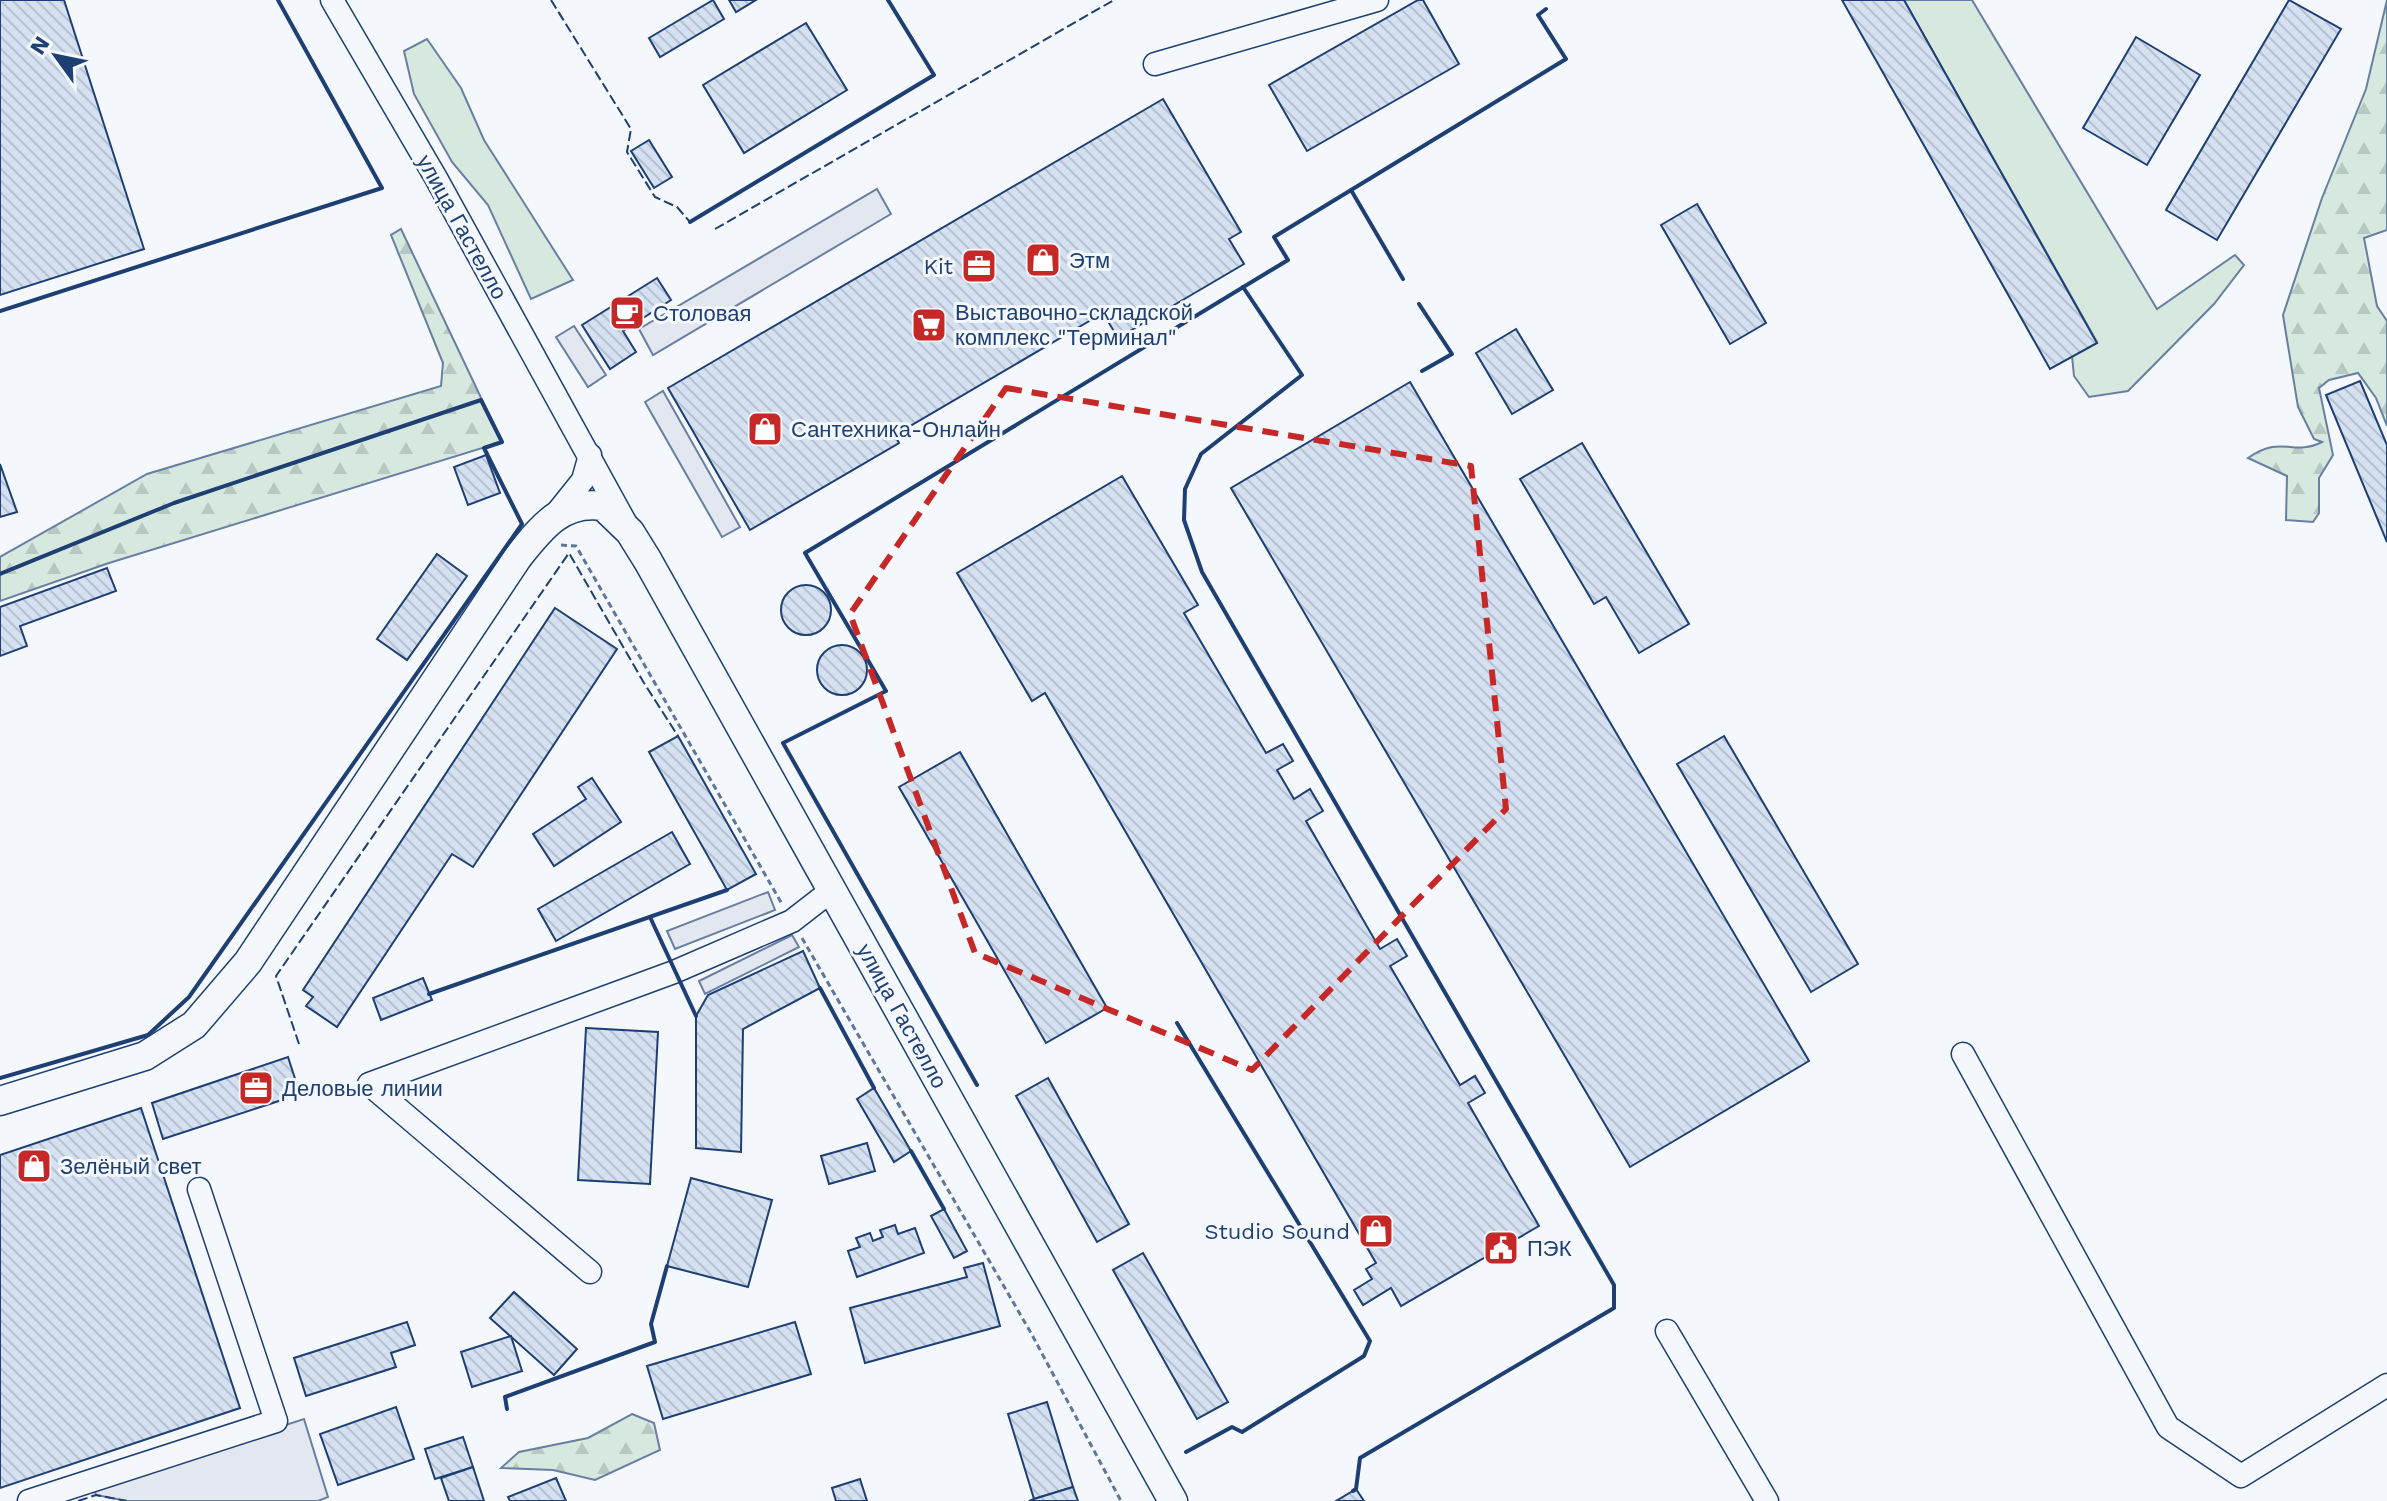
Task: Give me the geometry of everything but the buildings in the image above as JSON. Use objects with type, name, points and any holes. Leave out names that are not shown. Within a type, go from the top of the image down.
[{"type":"main road","name":"улица Гастелло","points":[[553,518],[569,507],[589,504],[603,506],[630,532],[1173,1501]]},
{"type":"main road","points":[[0,1101],[145,1056],[194,1025],[248,962],[518,557],[553,518]]},
{"type":"street","name":"улица Гастелло","points":[[332,0],[590,455],[630,532]]},
{"type":"street","points":[[1155,64],[1377,0]]},
{"type":"street","points":[[553,518],[583,480],[590,455]]},
{"type":"street","points":[[590,1272],[369,1084],[674,972],[792,921],[832,890]]},
{"type":"street","points":[[1963,1054],[2168,1427],[2241,1476],[2387,1385]]},
{"type":"street","points":[[29,1501],[276,1421],[199,1189]]},
{"type":"street","points":[[1667,1331],[1767,1501]]},
{"type":"path","points":[[554,552],[562,544],[576,546],[990,1260],[1121,1501]]},
{"type":"highlighted area","points":[[1006,388],[1471,466],[1506,809],[1252,1070],[975,953],[850,614]]},
{"type":"green space","points":[[1904,0],[1972,0],[2157,309],[2235,255],[2244,265],[2214,304],[2128,391],[2089,397],[2074,376],[2072,356],[2097,342]]},
{"type":"green space","points":[[2387,0],[2387,230],[2364,238],[2377,306],[2387,321],[2387,426],[2376,398],[2358,373],[2329,380],[2319,388],[2333,455],[2319,478],[2319,513],[2313,522],[2286,520],[2287,476],[2248,458],[2270,447],[2303,447],[2322,442],[2314,439],[2298,407],[2283,315],[2322,198],[2366,89]]},
{"type":"green space","points":[[427,39],[461,88],[484,140],[573,280],[531,299],[488,205],[452,162],[414,94],[404,51]]},
{"type":"green space","points":[[401,229],[502,442],[109,563],[0,601],[0,557],[147,474],[441,386],[443,363],[391,235]]},
{"type":"green space","points":[[632,1414],[654,1423],[660,1450],[595,1480],[553,1470],[501,1468],[519,1452],[588,1438]]},
{"type":"shaded area","points":[[877,189],[891,214],[653,355],[639,329]]},
{"type":"shaded area","points":[[574,326],[606,375],[588,387],[556,337]]},
{"type":"shaded area","points":[[663,391],[740,527],[722,537],[645,402]]},
{"type":"shaded area","points":[[768,892],[775,910],[675,949],[667,931]]},
{"type":"shaded area","points":[[792,935],[799,947],[705,994],[699,981]]},
{"type":"shaded area","points":[[304,1419],[328,1497],[318,1501],[127,1501],[96,1495],[94,1487]]},
{"type":"fence","points":[[551,0],[631,129],[627,152],[655,197],[677,207],[690,222]]},
{"type":"fence","points":[[715,229],[1114,0]]},
{"type":"fence","points":[[299,1044],[276,976],[569,553],[678,736]]},
{"type":"fence","points":[[78,1501],[96,1495],[127,1501]]},
{"type":"wall","points":[[0,311],[382,188],[278,0]]},
{"type":"wall","points":[[690,222],[934,75],[888,0]]},
{"type":"wall","points":[[977,1085],[783,743],[886,691],[805,553],[1288,260],[1274,237],[1566,59],[1538,15],[1546,9]]},
{"type":"wall","points":[[1351,190],[1403,279]]},
{"type":"wall","points":[[1243,287],[1302,375],[1201,454],[1185,489],[1184,520],[1202,572],[1614,1285],[1614,1308],[1360,1458],[1356,1489],[1353,1491]]},
{"type":"wall","points":[[1419,304],[1452,354],[1422,371]]},
{"type":"wall","points":[[0,574],[174,503],[481,400],[502,442],[484,448],[522,524],[189,997],[148,1035],[0,1078]]},
{"type":"wall","points":[[429,994],[727,890]]},
{"type":"wall","points":[[650,917],[696,1016]]},
{"type":"wall","points":[[820,988],[874,1088]]},
{"type":"wall","points":[[1177,1023],[1370,1341],[1364,1356],[1242,1432],[1232,1427],[1186,1452]]},
{"type":"wall","points":[[911,1151],[944,1209]]},
{"type":"wall","points":[[507,1409],[505,1397],[655,1342],[651,1324],[667,1266]]},
{"type":"place","name":"Этм","points":[[1043,260]]},
{"type":"place","name":"Kit","points":[[979,266]]},
{"type":"place","name":"Столовая","points":[[627,313]]},
{"type":"place","name":"Выставочно-складской комплекс \"Терминал\"","points":[[929,325]]},
{"type":"place","name":"Сантехника-Онлайн","points":[[765,429]]},
{"type":"place","name":"Деловые линии","points":[[256,1088]]},
{"type":"place","name":"Зелёный свет","points":[[34,1166]]},
{"type":"place","name":"Studio Sound","points":[[1376,1231]]},
{"type":"place","name":"ПЭК","points":[[1501,1248]]}]
